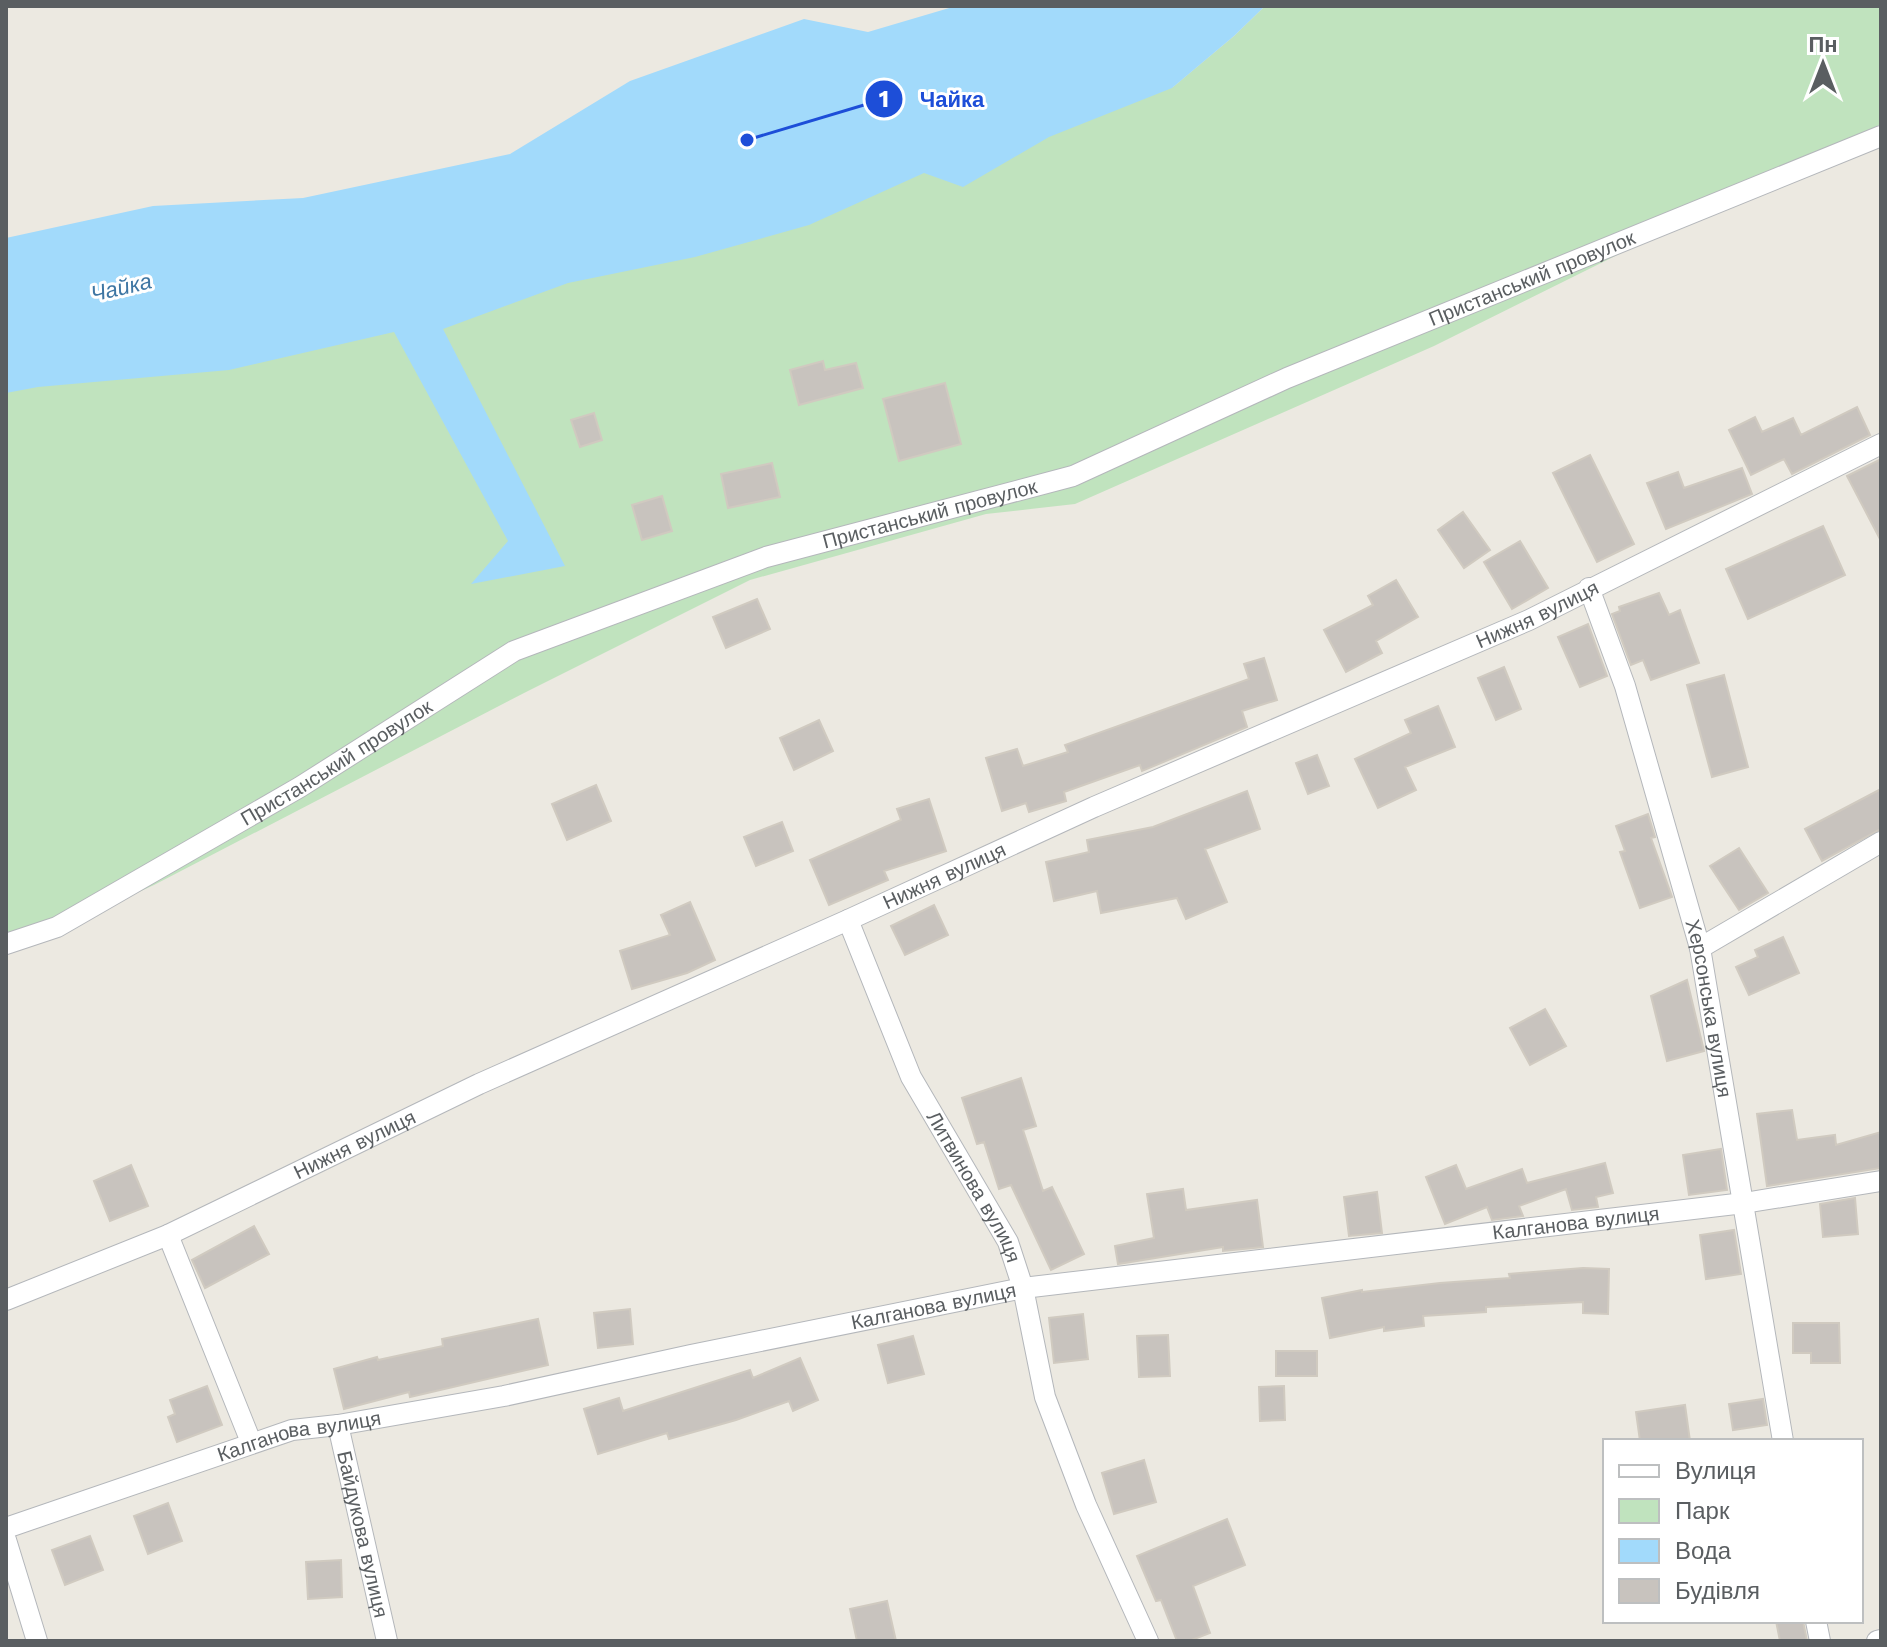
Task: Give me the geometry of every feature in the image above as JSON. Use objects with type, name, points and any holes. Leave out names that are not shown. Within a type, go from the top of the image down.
[{"type":"street","name":"Пристанський провулок","points":[[6,944],[57,927],[84,912],[300,787],[514,651],[766,557],[1073,476],[1287,378],[1881,136]]},
{"type":"street","name":"Нижня вулиця","points":[[6,1300],[168,1235],[479,1084],[1094,807],[1529,620],[1881,444]]},
{"type":"street","name":"Херсонська вулиця","points":[[1589,588],[1625,686],[1700,948],[1783,1439]]},
{"type":"street","points":[[1700,948],[1881,842]]},
{"type":"street","name":"Литвинова вулиця","points":[[848,920],[911,1077],[1008,1242],[1023,1288],[1045,1397],[1086,1505],[1148,1641]]},
{"type":"street","name":"Калганова вулиця","points":[[6,1528],[292,1430],[504,1396],[1023,1288],[1744,1203],[1881,1181]]},
{"type":"street","points":[[168,1235],[251,1442]]},
{"type":"street","name":"Байдукова вулиця","points":[[338,1425],[387,1641]]},
{"type":"street","points":[[6,1540],[37,1641]]},
{"type":"green space","points":[[1265,6],[1881,6],[1881,124],[1434,346],[1075,504],[986,514],[750,580],[154,885],[6,953],[6,334],[1173,87]]},
{"type":"water","points":[[956,6],[1265,6],[1172,88],[1049,137],[963,187],[924,173],[809,225],[695,257],[568,283],[443,329],[565,566],[471,584],[508,541],[394,332],[229,370],[38,387],[6,393],[6,238],[153,206],[303,198],[510,154],[630,81],[804,19],[868,32]]},
{"type":"building","points":[[823,361],[825,370],[856,363],[863,388],[799,405],[790,370]]},
{"type":"building","points":[[945,383],[961,444],[899,461],[883,399]]},
{"type":"building","points":[[1857,407],[1870,435],[1792,474],[1784,459],[1751,475],[1729,430],[1755,417],[1762,432],[1793,418],[1801,435]]},
{"type":"building","points":[[594,413],[602,440],[580,447],[571,420]]},
{"type":"building","points":[[1590,455],[1634,544],[1597,562],[1553,473]]},
{"type":"building","points":[[1881,459],[1881,541],[1847,476]]},
{"type":"building","points":[[772,463],[780,497],[728,508],[721,474]]},
{"type":"building","points":[[1742,468],[1752,494],[1666,529],[1647,483],[1678,472],[1684,488]]},
{"type":"building","points":[[662,496],[672,531],[642,540],[632,505]]},
{"type":"building","points":[[1463,512],[1490,550],[1464,568],[1438,530]]},
{"type":"building","points":[[1823,526],[1845,575],[1748,619],[1726,569]]},
{"type":"building","points":[[1520,541],[1548,588],[1512,609],[1484,562]]},
{"type":"building","points":[[1396,580],[1418,617],[1376,641],[1382,653],[1346,672],[1324,630],[1373,605],[1368,596]]},
{"type":"building","points":[[1659,593],[1669,615],[1680,610],[1699,663],[1651,680],[1643,660],[1631,665],[1612,614],[1620,611],[1619,607]]},
{"type":"building","points":[[757,599],[770,629],[726,648],[713,617]]},
{"type":"building","points":[[1588,624],[1607,676],[1580,687],[1558,637]]},
{"type":"building","points":[[1264,658],[1277,700],[1242,711],[1247,727],[1142,771],[1140,765],[1064,792],[1066,801],[1029,812],[1026,803],[1002,811],[986,758],[1017,749],[1023,766],[1068,752],[1065,745],[1249,679],[1244,664]]},
{"type":"building","points":[[1504,667],[1521,709],[1496,720],[1478,678]]},
{"type":"building","points":[[1724,675],[1748,767],[1712,777],[1687,685]]},
{"type":"building","points":[[1438,706],[1455,747],[1405,767],[1416,790],[1378,808],[1355,759],[1411,733],[1405,720]]},
{"type":"building","points":[[819,720],[833,751],[794,770],[780,738]]},
{"type":"building","points":[[1317,755],[1329,786],[1308,794],[1296,763]]},
{"type":"building","points":[[596,785],[611,821],[567,840],[552,804]]},
{"type":"building","points":[[1881,789],[1881,829],[1822,861],[1805,829]]},
{"type":"building","points":[[1247,791],[1260,829],[1205,849],[1227,902],[1186,919],[1177,898],[1101,913],[1097,891],[1054,901],[1046,862],[1089,852],[1087,840],[1153,827]]},
{"type":"building","points":[[929,799],[946,851],[884,871],[888,880],[829,905],[810,860],[901,820],[897,809]]},
{"type":"building","points":[[1648,814],[1655,837],[1651,838],[1672,897],[1640,908],[1620,852],[1625,851],[1616,826]]},
{"type":"building","points":[[782,822],[793,851],[756,866],[744,837]]},
{"type":"building","points":[[1739,848],[1768,893],[1739,910],[1710,866]]},
{"type":"building","points":[[690,902],[715,960],[687,973],[632,989],[620,951],[670,935],[661,915]]},
{"type":"building","points":[[934,905],[948,935],[905,955],[891,926]]},
{"type":"building","points":[[1783,937],[1799,973],[1749,995],[1736,967],[1758,957],[1755,950]]},
{"type":"building","points":[[1687,980],[1704,1051],[1667,1061],[1651,996]]},
{"type":"building","points":[[1545,1009],[1566,1046],[1530,1065],[1510,1028]]},
{"type":"building","points":[[1021,1078],[1036,1126],[1023,1130],[1043,1191],[1052,1187],[1084,1254],[1051,1270],[1011,1185],[999,1189],[984,1142],[977,1144],[962,1098]]},
{"type":"building","points":[[1792,1110],[1797,1140],[1835,1135],[1836,1145],[1881,1132],[1881,1168],[1767,1186],[1757,1114]]},
{"type":"building","points":[[1721,1149],[1727,1190],[1689,1195],[1683,1155]]},
{"type":"building","points":[[1605,1163],[1613,1193],[1596,1197],[1598,1207],[1572,1210],[1566,1189],[1519,1206],[1523,1216],[1492,1220],[1487,1207],[1445,1224],[1426,1177],[1456,1165],[1466,1189],[1522,1169],[1527,1183]]},
{"type":"building","points":[[131,1165],[148,1206],[110,1221],[94,1181]]},
{"type":"building","points":[[1183,1189],[1186,1210],[1257,1200],[1263,1247],[1223,1251],[1223,1247],[1118,1264],[1115,1246],[1154,1238],[1147,1194]]},
{"type":"building","points":[[1377,1192],[1382,1233],[1349,1236],[1344,1197]]},
{"type":"building","points":[[1855,1198],[1858,1234],[1823,1237],[1820,1204]]},
{"type":"building","points":[[254,1226],[269,1254],[205,1288],[192,1260]]},
{"type":"building","points":[[1734,1230],[1741,1274],[1706,1279],[1700,1235]]},
{"type":"building","points":[[1609,1269],[1608,1314],[1583,1313],[1583,1302],[1486,1307],[1486,1312],[1423,1316],[1424,1326],[1384,1331],[1384,1327],[1330,1338],[1322,1298],[1362,1290],[1510,1278],[1509,1274]]},
{"type":"building","points":[[630,1309],[633,1344],[598,1348],[594,1313]]},
{"type":"building","points":[[1083,1314],[1088,1359],[1054,1363],[1049,1318]]},
{"type":"building","points":[[538,1319],[548,1365],[410,1397],[409,1392],[344,1409],[334,1369],[377,1357],[378,1360],[443,1346],[442,1339]]},
{"type":"building","points":[[1793,1323],[1839,1323],[1840,1363],[1811,1363],[1811,1353],[1793,1353]]},
{"type":"building","points":[[1168,1335],[1170,1376],[1139,1377],[1137,1336]]},
{"type":"building","points":[[913,1336],[924,1374],[888,1383],[878,1345]]},
{"type":"building","points":[[1276,1351],[1317,1351],[1317,1376],[1276,1376]]},
{"type":"building","points":[[800,1358],[818,1400],[793,1411],[789,1401],[669,1439],[667,1433],[598,1454],[584,1409],[619,1398],[623,1411],[750,1370],[753,1378]]},
{"type":"building","points":[[207,1386],[222,1425],[177,1442],[168,1417],[175,1414],[170,1400]]},
{"type":"building","points":[[1284,1386],[1285,1420],[1260,1421],[1259,1387]]},
{"type":"building","points":[[1763,1399],[1767,1425],[1733,1430],[1729,1404]]},
{"type":"building","points":[[1685,1405],[1690,1439],[1640,1439],[1636,1412]]},
{"type":"building","points":[[1144,1460],[1156,1502],[1114,1514],[1102,1473]]},
{"type":"building","points":[[168,1503],[182,1541],[148,1554],[134,1516]]},
{"type":"building","points":[[1227,1519],[1245,1565],[1193,1586],[1210,1633],[1189,1641],[1177,1641],[1161,1600],[1156,1601],[1137,1556]]},
{"type":"building","points":[[90,1536],[103,1570],[65,1585],[52,1550]]},
{"type":"building","points":[[341,1560],[342,1597],[308,1599],[306,1562]]},
{"type":"building","points":[[887,1601],[896,1641],[857,1641],[850,1609]]},
{"type":"building","points":[[1776,1623],[1803,1623],[1807,1641],[1780,1641]]},
{"type":"place","name":"Чайка","points":[[747,140]]}]
